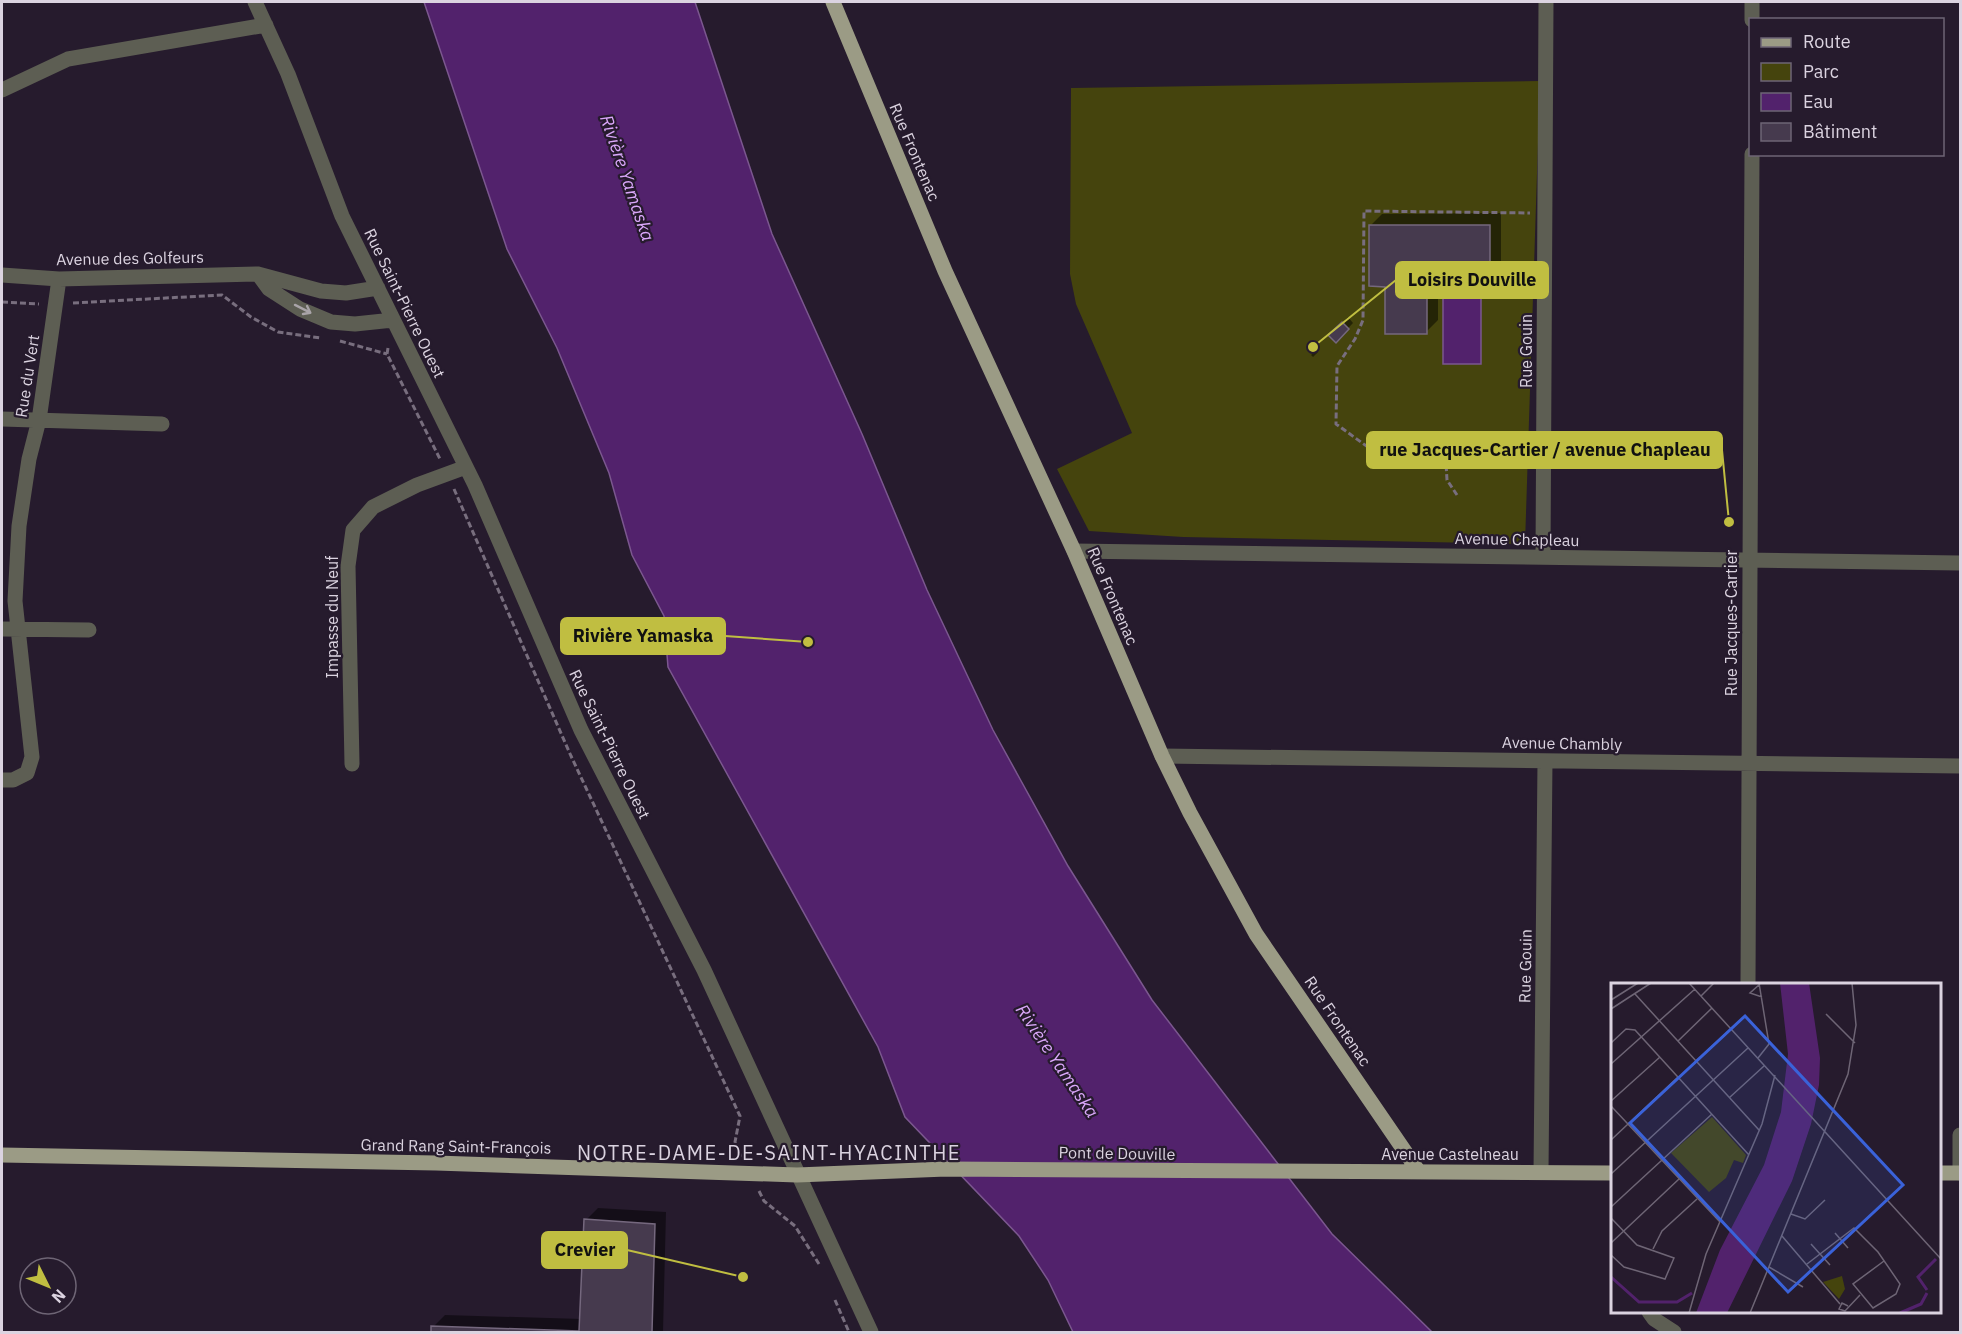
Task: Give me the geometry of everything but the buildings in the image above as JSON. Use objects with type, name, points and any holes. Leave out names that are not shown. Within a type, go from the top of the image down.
[{"type":"main road","name":"Rue Frontenac","points":[[833,2],[945,271],[1074,551],[1162,756],[1256,934],[1419,1172]]},
{"type":"main road","name":"Grand Rang Saint-François","points":[[2,1155],[751,1171],[797,1175],[946,1169]]},
{"type":"main road","name":"Pont de Douville","points":[[946,1169],[1287,1172]]},
{"type":"main road","name":"Avenue Castelneau","points":[[1287,1172],[1611,1173]]},
{"type":"main road","points":[[1941,1173],[1960,1173]]},
{"type":"street","name":"Rue Saint-Pierre Ouest","points":[[255,2],[288,74],[342,216],[466,467],[581,730],[704,970],[871,1332]]},
{"type":"street","name":"Rue Gouin","points":[[1543,557],[1546,2]]},
{"type":"street","points":[[1752,2],[1752,18]]},
{"type":"street","points":[[2,90],[68,59],[266,25]]},
{"type":"street","name":"Rue Jacques-Cartier","points":[[1748,983],[1752,156]]},
{"type":"street","points":[[258,274],[269,290],[300,309],[331,322],[355,324],[393,320]]},
{"type":"street","name":"Avenue des Golfeurs","points":[[2,275],[59,279],[258,274],[321,291],[346,293],[378,288]]},
{"type":"street","name":"Rue du Vert","points":[[2,780],[13,780],[27,773],[32,757],[15,601],[19,526],[29,459],[39,420],[59,279]]},
{"type":"street","points":[[2,419],[162,424]]},
{"type":"street","name":"Impasse du Neuf","points":[[352,764],[348,566],[353,530],[373,507],[417,485],[466,467]]},
{"type":"street","name":"Avenue Chapleau","points":[[1074,551],[1960,563]]},
{"type":"street","points":[[2,629],[89,630]]},
{"type":"street","name":"Avenue Chambly","points":[[1162,756],[1960,766]]},
{"type":"street","name":"Rue Gouin","points":[[1541,1172],[1545,761]]},
{"type":"street","points":[[1960,1135],[1960,1173]]},
{"type":"street","points":[[1650,1313],[1654,1319],[1674,1332]]},
{"type":"path","points":[[1457,495],[1447,480],[1446,463],[1402,462],[1383,458],[1336,424],[1334,414],[1337,366],[1356,339],[1363,320],[1364,211],[1545,213]]},
{"type":"path","points":[[2,302],[57,304],[222,295],[251,317],[278,332],[324,338]]},
{"type":"path","points":[[393,320],[387,354],[447,474],[571,756],[740,1116],[735,1142],[764,1201],[795,1226],[825,1273]]},
{"type":"path","points":[[335,340],[387,354]]},
{"type":"path","points":[[833,1293],[849,1332]]},
{"type":"green space","points":[[1540,81],[1525,544],[1183,537],[1089,531],[1057,469],[1132,433],[1076,304],[1070,274],[1071,88]]},
{"type":"water","name":"Rivière Yamaska","points":[[424,2],[695,2],[772,234],[862,434],[927,590],[993,730],[1068,866],[1152,1000],[1332,1234],[1432,1332],[1073,1332],[1048,1280],[1019,1236],[905,1117],[878,1047],[668,667],[664,616],[632,555],[609,473],[557,348],[507,249]]},
{"type":"water","points":[[1443,295],[1481,295],[1481,364],[1443,364]]},
{"type":"place","name":"Loisirs Douville","points":[[1313,347]]},
{"type":"place","name":"rue Jacques-Cartier / avenue Chapleau","points":[[1729,522]]},
{"type":"place","name":"Rivière Yamaska","points":[[808,642]]},
{"type":"place","name":"Crevier","points":[[743,1277]]},
{"type":"district","name":"NOTRE-DAME-DE-SAINT-HYACINTHE","points":[[769,1153]]}]
